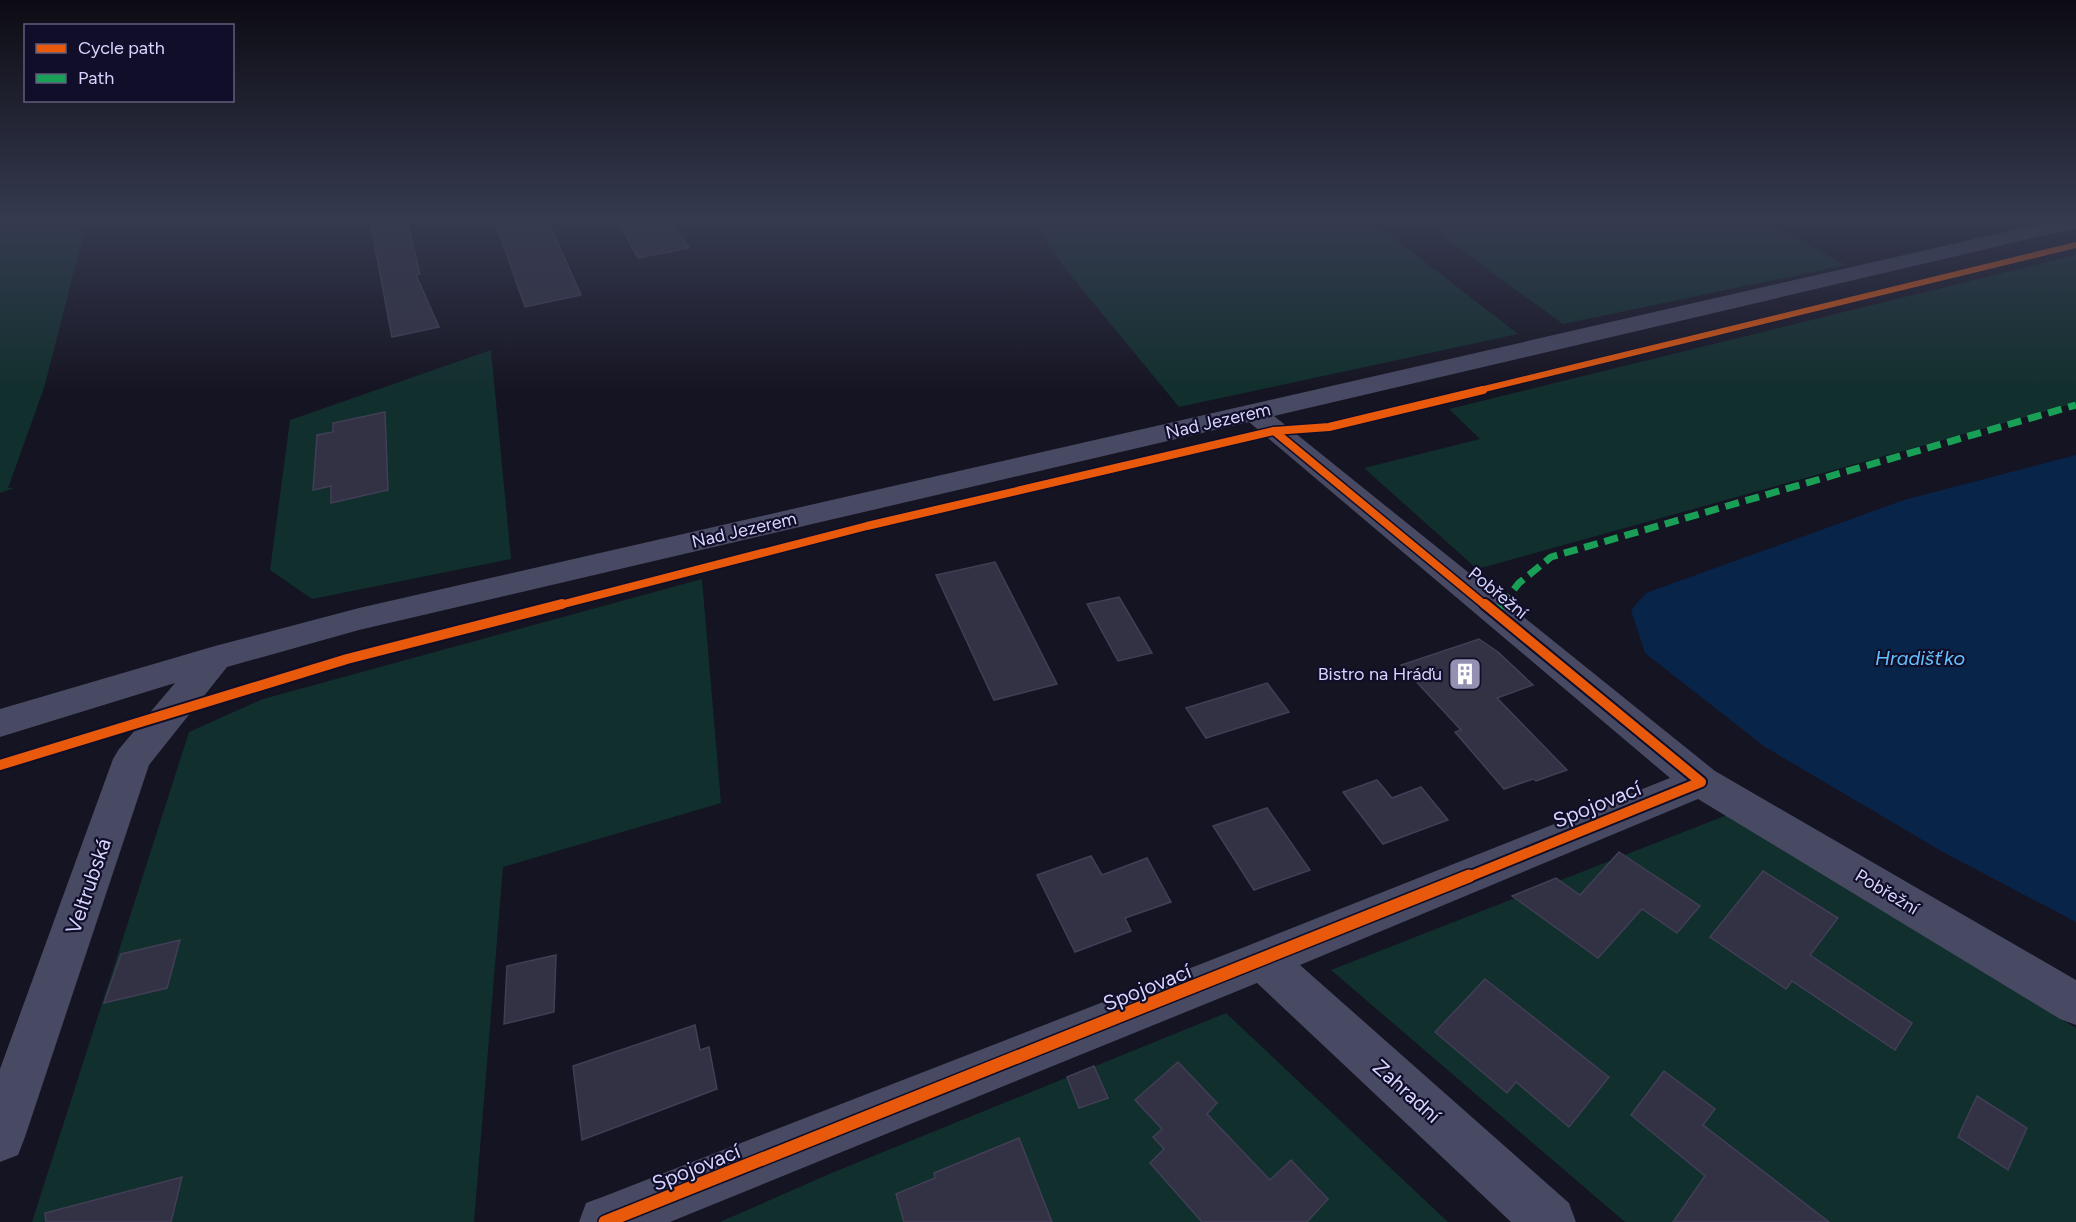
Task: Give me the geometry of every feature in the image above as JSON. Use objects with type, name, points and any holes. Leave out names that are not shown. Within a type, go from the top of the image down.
[{"type":"street","name":"Nad Jezerem","points":[[0,723],[215,658],[359,619],[1834,278]]},
{"type":"street","name":"Pobřežní","points":[[1254,412],[1274,431],[1701,782],[2076,1004]]},
{"type":"street","name":"Veltrubská","points":[[0,1137],[132,759],[215,658]]},
{"type":"street","name":"Spojovací","points":[[605,1222],[1263,960],[1701,782]]},
{"type":"street","name":"Zahradní","points":[[1263,960],[1550,1222]]},
{"type":"green space","points":[[0,278],[72,278],[44,388],[8,488],[14,488],[0,493]]},
{"type":"green space","points":[[1073,278],[1446,278],[1518,334],[1179,407]]},
{"type":"green space","points":[[1500,278],[1784,278],[1563,324]]},
{"type":"green space","points":[[1982,278],[2076,278],[2076,403],[1477,569],[1364,468],[1480,439],[1449,409]]},
{"type":"green space","points":[[491,350],[511,559],[312,599],[270,570],[290,420]]},
{"type":"green space","points":[[702,579],[721,803],[503,867],[474,1222],[32,1222],[189,732],[263,699]]},
{"type":"green space","points":[[1727,815],[2076,1028],[2076,1222],[1625,1222],[1331,970]]},
{"type":"green space","points":[[1226,1013],[1448,1222],[720,1222],[834,1172]]},
{"type":"water","name":"Hradišťko","points":[[2076,455],[2076,922],[1943,852],[1765,747],[1645,653],[1631,610],[1646,593],[1904,500]]},
{"type":"building","points":[[381,278],[417,278],[439,327],[392,337]]},
{"type":"building","points":[[515,278],[573,278],[581,295],[525,307]]},
{"type":"building","points":[[385,412],[388,490],[331,503],[331,486],[313,490],[317,435],[333,432],[333,423]]},
{"type":"building","points":[[995,562],[1057,684],[994,700],[936,575]]},
{"type":"building","points":[[1119,597],[1152,653],[1118,661],[1087,604]]},
{"type":"building","points":[[1479,639],[1498,652],[1533,685],[1497,698],[1567,770],[1504,789],[1455,732],[1461,730],[1401,665]]},
{"type":"building","points":[[1267,683],[1289,712],[1206,738],[1186,708]]},
{"type":"building","points":[[1377,780],[1392,798],[1421,787],[1448,820],[1383,844],[1343,792]]},
{"type":"building","points":[[1267,808],[1310,870],[1254,890],[1213,826]]},
{"type":"building","points":[[1619,852],[1700,906],[1677,933],[1642,909],[1598,958],[1512,896],[1556,878],[1580,895]]},
{"type":"building","points":[[1091,856],[1102,875],[1147,858],[1171,902],[1125,918],[1131,931],[1075,952],[1037,875]]},
{"type":"building","points":[[1763,871],[1838,918],[1810,955],[1912,1023],[1895,1050],[1792,981],[1786,989],[1710,937]]},
{"type":"building","points":[[180,940],[167,988],[104,1003],[121,954]]},
{"type":"building","points":[[556,955],[554,1012],[504,1024],[507,966]]},
{"type":"building","points":[[1485,979],[1609,1077],[1569,1127],[1516,1082],[1507,1093],[1435,1032]]},
{"type":"building","points":[[695,1025],[700,1050],[709,1047],[717,1089],[582,1140],[573,1066]]},
{"type":"building","points":[[1178,1062],[1217,1103],[1207,1114],[1270,1180],[1291,1160],[1328,1199],[1307,1222],[1202,1222],[1150,1163],[1164,1149],[1153,1137],[1162,1129],[1135,1100]]},
{"type":"building","points":[[1094,1066],[1108,1098],[1079,1108],[1067,1077]]},
{"type":"building","points":[[1664,1071],[1715,1109],[1703,1125],[1829,1222],[1673,1222],[1705,1176],[1631,1115]]},
{"type":"building","points":[[1977,1096],[2027,1128],[2008,1170],[1958,1137]]},
{"type":"building","points":[[1019,1138],[1052,1222],[904,1222],[896,1194],[935,1178],[934,1173]]},
{"type":"building","points":[[182,1177],[171,1222],[46,1222],[45,1213]]},
{"type":"marked path","points":[[1496,612],[1519,583],[1551,557],[2076,405]]},
{"type":"cycle path","points":[[0,765],[347,659],[867,526],[1274,431],[1329,427],[1940,278]]},
{"type":"cycle path","points":[[605,1222],[1263,960],[1701,782],[1274,431]]},
{"type":"place","name":"Bistro na Hráďu","points":[[1465,674]]}]
